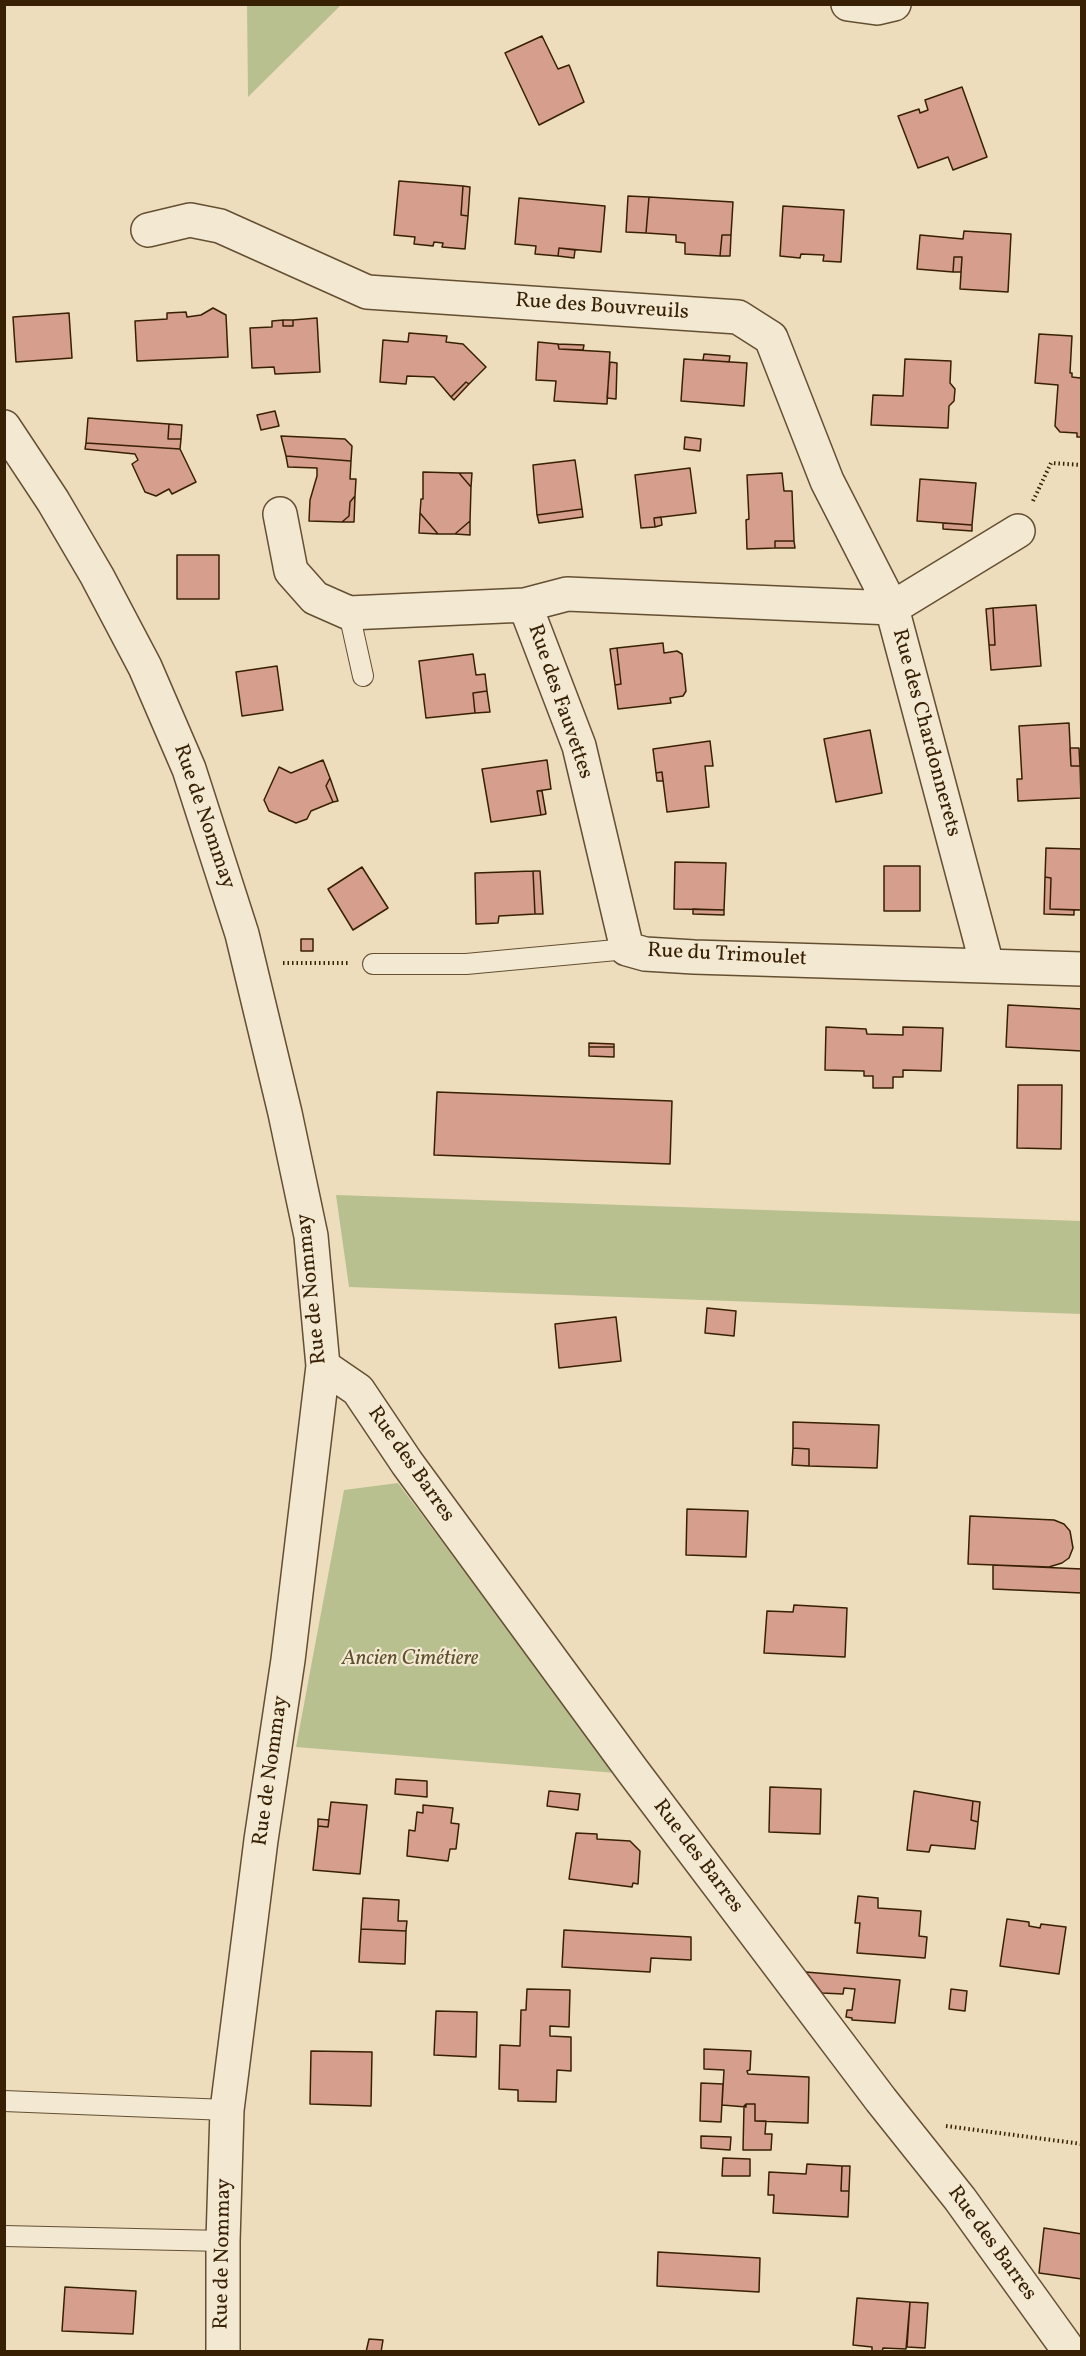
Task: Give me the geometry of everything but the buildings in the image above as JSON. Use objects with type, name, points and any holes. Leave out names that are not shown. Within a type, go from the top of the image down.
[{"type":"street","points":[[848,4],[877,8],[894,4]]},
{"type":"street","name":"Rue des Bouvreuils","points":[[148,230],[190,220],[220,226],[367,292],[738,317],[771,338],[827,481],[892,608]]},
{"type":"street","name":"Rue de Nommay","points":[[4,427],[53,501],[97,576],[145,667],[189,769],[242,934],[285,1113],[311,1236],[323,1366],[288,1660],[261,1840],[227,2110],[223,2241],[223,2352]]},
{"type":"street","points":[[280,514],[291,571],[315,598],[349,613],[525,605]]},
{"type":"street","name":"Rue des Chardonnerets","points":[[987,965],[892,608],[1018,531]]},
{"type":"street","name":"Rue des Fauvettes","points":[[627,950],[579,746],[525,605],[567,594],[892,608]]},
{"type":"street","name":"Rue du Trimoulet","points":[[627,950],[645,954],[694,957],[1082,969]]},
{"type":"street","name":"Rue des Barres","points":[[323,1366],[358,1390],[407,1463],[518,1614],[895,2118],[960,2199],[1070,2352]]},
{"type":"lane","points":[[349,613],[363,676]]},
{"type":"lane","name":"Rue du Trimoulet","points":[[373,964],[466,964],[627,950]]},
{"type":"lane","points":[[4,2101],[227,2110]]},
{"type":"lane","points":[[4,2236],[223,2241]]},
{"type":"path","points":[[1018,531],[1051,463],[1082,465]]},
{"type":"path","points":[[249,964],[373,964]]},
{"type":"path","points":[[895,2118],[1082,2144]]},
{"type":"green space","points":[[247,4],[341,4],[341,5],[248,97]]},
{"type":"green space","points":[[336,1195],[1081,1221],[1081,1314],[349,1287]]},
{"type":"green space","name":"Ancien Cimétiere","points":[[398,1483],[616,1773],[296,1747],[344,1490]]}]
